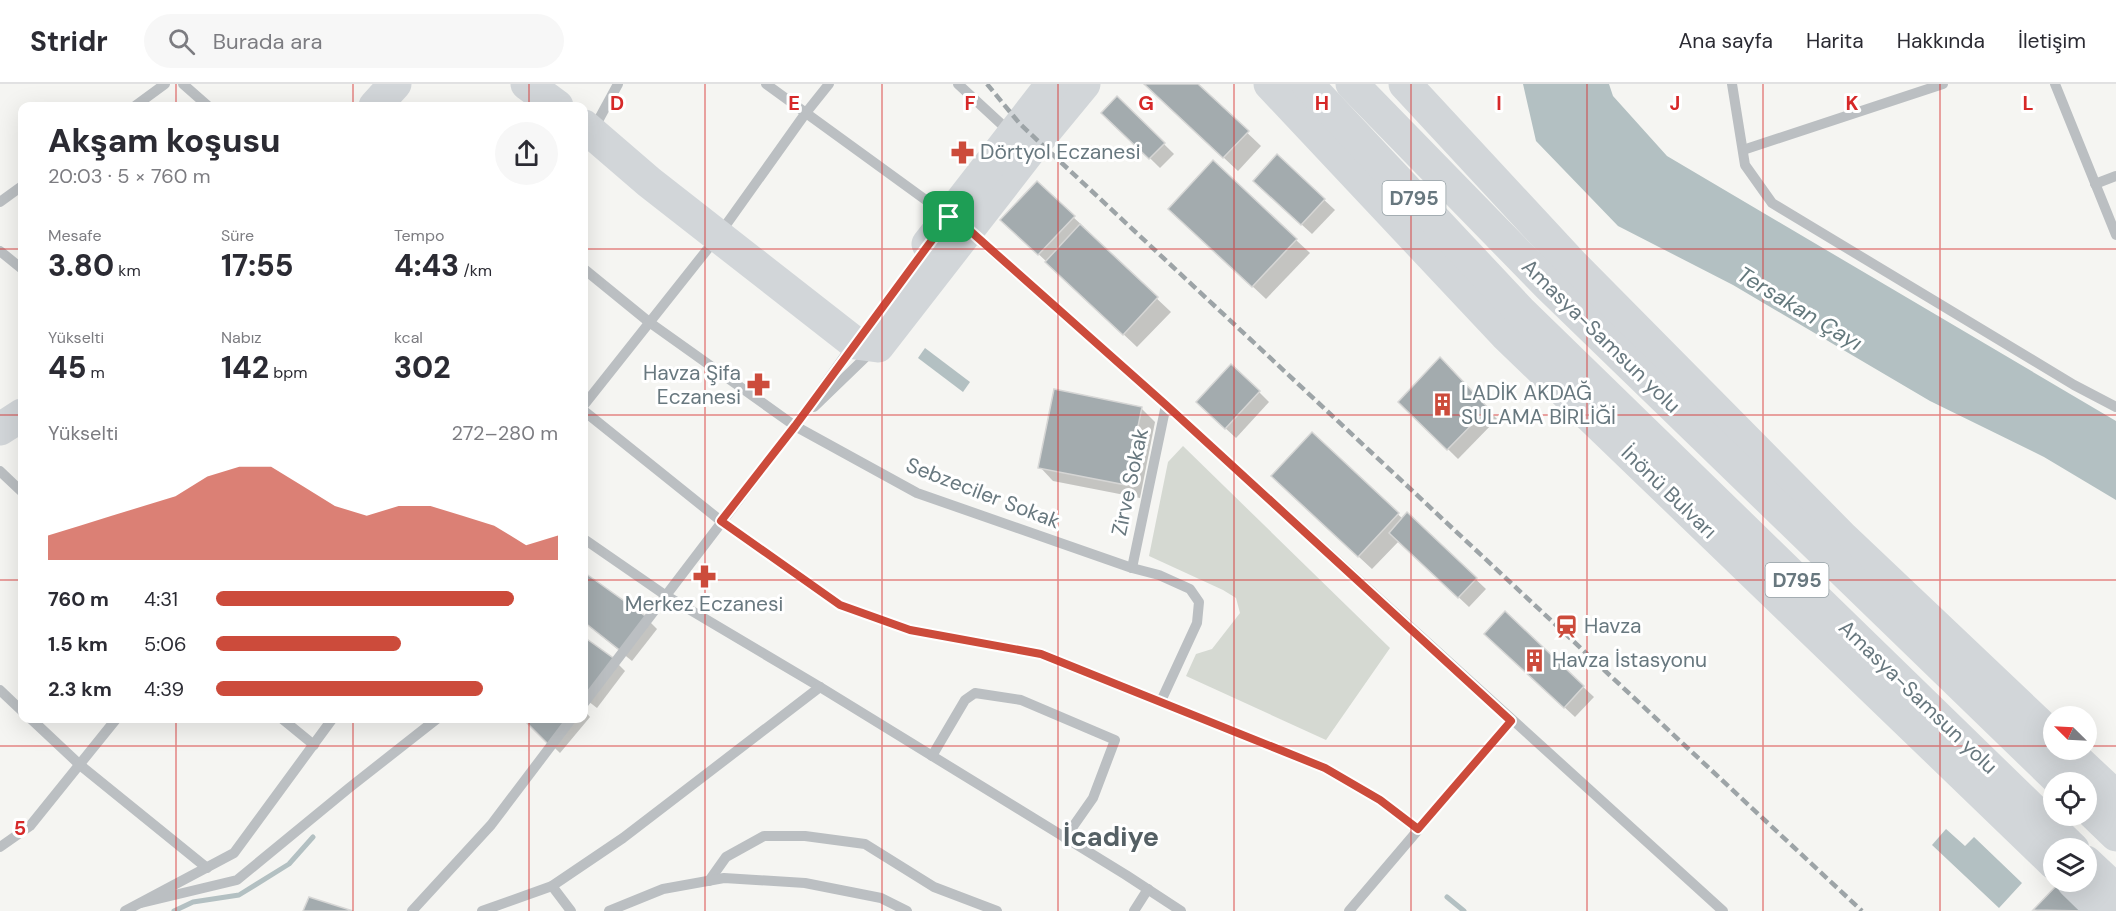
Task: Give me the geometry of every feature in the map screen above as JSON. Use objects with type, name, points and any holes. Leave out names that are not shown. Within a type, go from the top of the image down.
[{"type":"main road","points":[[527,84],[552,102]]},
{"type":"main road","points":[[958,223],[1012,134],[1052,84]]},
{"type":"main road","points":[[588,135],[718,236],[867,344],[958,223],[1084,84]]},
{"type":"main road","name":"İnönü Bulvarı","points":[[1269,84],[1504,334],[2043,852]]},
{"type":"main road","name":"Amasya-Samsun yolu","points":[[1307,84],[1520,311],[2062,838]]},
{"type":"main road","name":"Amasya-Samsun yolu","points":[[1352,84],[1550,287],[2051,772]]},
{"type":"main road","points":[[1405,84],[1572,264],[1826,522],[2043,728]]},
{"type":"main road","points":[[0,429],[18,418]]},
{"type":"main road","points":[[2077,760],[2116,797]]},
{"type":"main road","points":[[2097,817],[2116,835]]},
{"type":"main road","points":[[2097,872],[2116,890]]},
{"type":"main road","points":[[2083,892],[2103,911]]},
{"type":"street","points":[[140,102],[165,84]]},
{"type":"street","points":[[183,84],[203,102]]},
{"type":"street","points":[[588,130],[618,84]]},
{"type":"street","points":[[766,84],[804,114],[958,223],[1166,405],[1511,721],[1723,911]]},
{"type":"street","points":[[588,400],[718,236],[804,114],[829,84]]},
{"type":"street","points":[[958,84],[1012,134]]},
{"type":"street","points":[[1732,84],[1745,165],[1772,203],[2064,379],[2116,407]]},
{"type":"street","points":[[1743,150],[1943,84]]},
{"type":"street","points":[[2055,84],[2116,235]]},
{"type":"street","points":[[2095,184],[2116,176]]},
{"type":"street","points":[[0,202],[18,189]]},
{"type":"street","points":[[0,251],[18,266]]},
{"type":"street","name":"Sebzeciler Sokak","points":[[588,272],[649,322],[795,426],[917,493],[1132,568],[1159,575],[1190,589],[1198,602],[1197,623],[1161,702]]},
{"type":"street","points":[[588,698],[795,426],[867,344]]},
{"type":"street","points":[[795,426],[867,344]]},
{"type":"street","name":"Zirve Sokak","points":[[1132,568],[1166,405]]},
{"type":"street","points":[[588,414],[721,521],[840,605],[910,630],[1041,654],[1325,768],[1380,800],[1418,829]]},
{"type":"street","points":[[0,471],[18,488]]},
{"type":"street","points":[[588,542],[665,595],[1065,837],[1181,911]]},
{"type":"street","points":[[482,911],[552,886],[623,838],[820,687]]},
{"type":"street","points":[[0,690],[18,707]]},
{"type":"street","points":[[932,756],[965,700],[975,693],[1021,700],[1115,740],[1093,798],[1065,837]]},
{"type":"street","points":[[1349,911],[1511,721]]},
{"type":"street","points":[[35,723],[80,765],[207,868]]},
{"type":"street","points":[[0,847],[30,826],[113,723]]},
{"type":"street","points":[[287,723],[314,745]]},
{"type":"street","points":[[125,911],[234,853],[329,723]]},
{"type":"street","points":[[141,903],[237,880],[432,723]]},
{"type":"street","points":[[412,911],[491,825],[568,723]]},
{"type":"street","points":[[708,881],[726,857],[764,836],[805,836],[865,844],[934,888],[997,911]]},
{"type":"street","points":[[609,911],[663,889],[724,878],[805,883],[881,898],[907,911]]},
{"type":"street","points":[[552,886],[571,911]]},
{"type":"street","points":[[1134,911],[1148,889]]},
{"type":"shaded area","points":[[1183,446],[1390,648],[1326,740],[1186,676],[1196,654],[1212,649],[1240,613],[1236,598],[1149,556],[1168,462]]},
{"type":"water","name":"Tersakan Çayı","points":[[1523,84],[1609,84],[1613,96],[1667,156],[2116,421],[2116,500],[2044,457],[1930,401],[1733,285],[1618,226],[1536,141]]},
{"type":"water","points":[[925,348],[970,382],[963,392],[918,358]]},
{"type":"water","points":[[1946,829],[1965,846],[1974,837],[2022,883],[1999,908],[1932,845]]},
{"type":"building","points":[[1144,84],[1198,84],[1249,131],[1223,158]]},
{"type":"building","points":[[1117,96],[1165,143],[1149,159],[1101,113]]},
{"type":"building","points":[[1277,154],[1325,199],[1301,225],[1253,181]]},
{"type":"building","points":[[1213,160],[1297,239],[1252,287],[1168,209]]},
{"type":"building","points":[[1037,181],[1075,216],[1038,255],[1000,220]]},
{"type":"building","points":[[1080,224],[1158,297],[1123,335],[1045,262]]},
{"type":"building","name":"LADİK AKDAĞ SULAMA BİRLİĞİ","points":[[1440,357],[1488,408],[1447,450],[1398,402]]},
{"type":"building","points":[[1231,364],[1260,391],[1225,429],[1196,402]]},
{"type":"building","points":[[1054,389],[1142,407],[1126,485],[1038,468]]},
{"type":"building","points":[[1312,432],[1399,513],[1358,557],[1271,476]]},
{"type":"building","points":[[1407,512],[1477,578],[1458,598],[1389,533]]},
{"type":"building","points":[[588,575],[648,618],[622,652],[588,625]]},
{"type":"building","name":"Havza İstasyonu","points":[[1505,611],[1584,686],[1564,708],[1484,634]]},
{"type":"building","points":[[588,640],[616,660],[588,692]]},
{"type":"building","points":[[527,723],[567,723],[549,745]]},
{"type":"building","points":[[2050,892],[2068,892],[2088,911],[2033,910]]},
{"type":"building","points":[[309,897],[353,911],[303,911]]},
{"type":"waterway","points":[[174,911],[193,902],[239,895],[289,864],[313,837]]},
{"type":"waterway","points":[[1447,897],[1464,911]]},
{"type":"railway","points":[[987,84],[1020,124],[1862,911]]},
{"type":"place","name":"Dörtyol Eczanesi","points":[[962,152]]},
{"type":"place","name":"Havza Şifa Eczanesi","points":[[759,385]]},
{"type":"place","name":"LADİK AKDAĞ SULAMA BİRLİĞİ","points":[[1443,405]]},
{"type":"place","name":"Merkez Eczanesi","points":[[704,576]]},
{"type":"place","name":"Havza","points":[[1566,626]]},
{"type":"place","name":"Havza İstasyonu","points":[[1534,660]]},
{"type":"district","name":"İcadiye","points":[[1111,837]]},
{"type":"route","points":[[949,217],[968,229],[1166,405],[1511,721],[1418,829],[1380,800],[1325,768],[1041,654],[910,630],[840,605],[721,521],[795,426],[949,217]]}]
